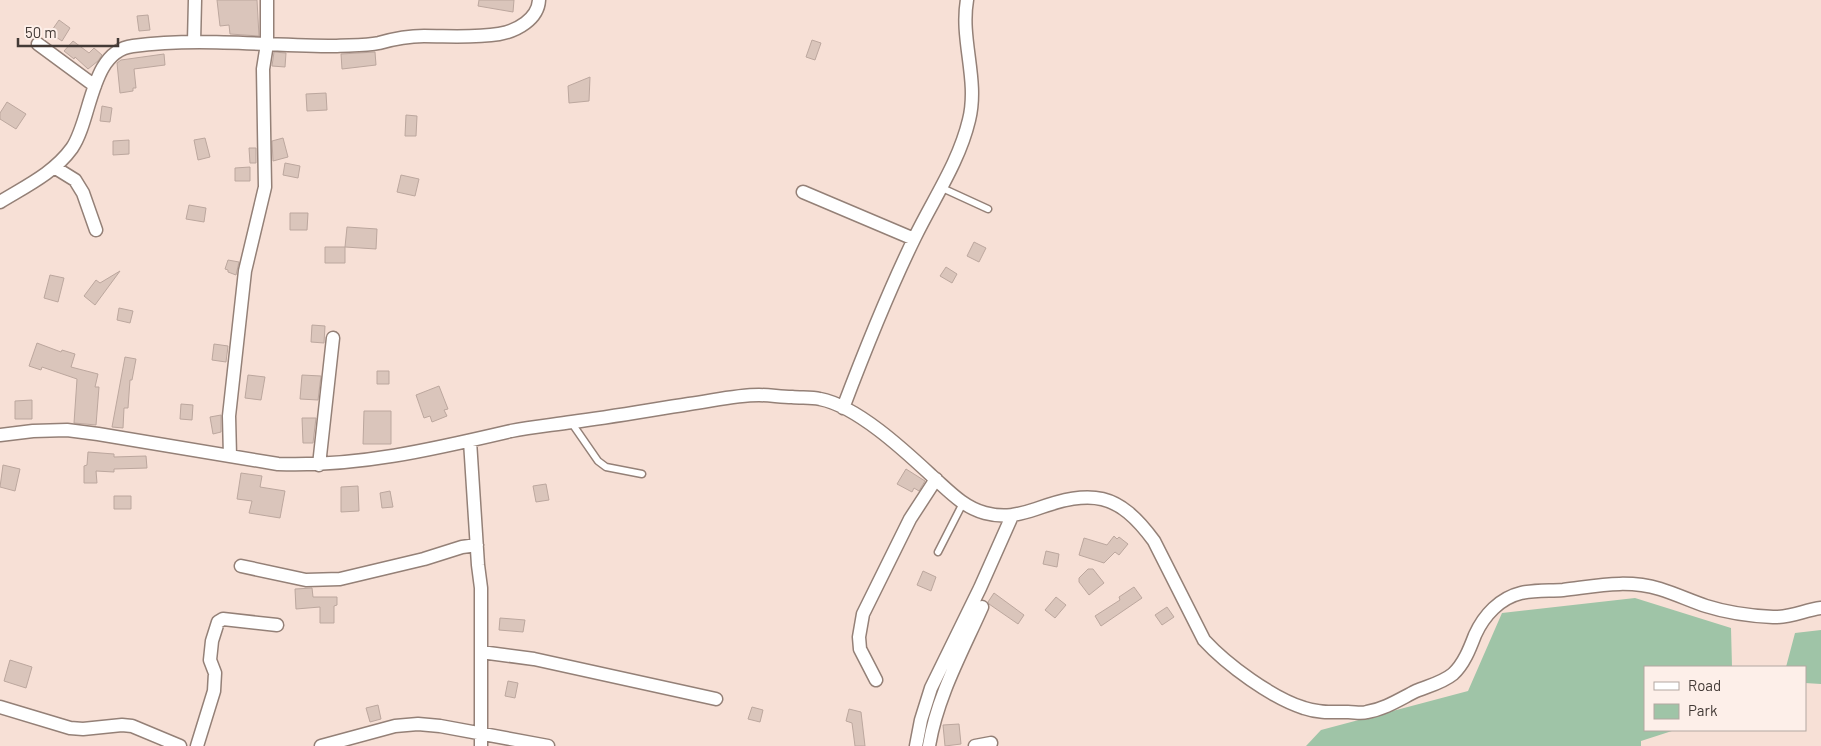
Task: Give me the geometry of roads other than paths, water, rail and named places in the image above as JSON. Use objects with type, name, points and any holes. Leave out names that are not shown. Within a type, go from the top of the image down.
[{"type":"street","points":[[194,42],[195,0]]},
{"type":"street","points":[[230,456],[229,416],[245,271],[265,187],[263,69],[267,44],[267,0]]},
{"type":"street","points":[[0,202],[45,175],[72,147],[104,67],[113,54],[120,49],[132,46],[194,42],[335,46],[378,43],[422,36],[452,37],[500,34],[516,29],[529,21],[538,7],[539,0]]},
{"type":"street","points":[[843,408],[873,332],[914,239],[961,148],[969,118],[972,96],[972,74],[966,34],[967,0]]},
{"type":"street","points":[[38,44],[95,86]]},
{"type":"street","points":[[54,167],[75,180],[83,193],[96,230]]},
{"type":"street","points":[[803,192],[914,239]]},
{"type":"street","points":[[319,464],[332,338]]},
{"type":"street","points":[[0,435],[33,431],[67,430],[278,464],[319,464],[399,456],[535,427],[709,400],[759,395],[819,398],[843,408],[885,434],[968,507],[991,515],[1012,516],[1082,498],[1096,497],[1120,505],[1144,527],[1154,541],[1204,640],[1214,651],[1242,673],[1282,699],[1317,711],[1366,713],[1384,708],[1441,682],[1454,673],[1465,658],[1476,633],[1490,612],[1507,599],[1522,593],[1604,584],[1623,584],[1660,589],[1707,606],[1742,614],[1776,618],[1821,608]]},
{"type":"street","points":[[470,441],[481,588],[481,740]]},
{"type":"street","points":[[876,680],[860,649],[859,638],[863,614],[910,519],[936,480]]},
{"type":"street","points":[[916,746],[921,720],[931,688],[980,588],[1012,516]]},
{"type":"street","points":[[242,566],[306,580],[340,579],[477,544]]},
{"type":"street","points":[[929,746],[936,715],[956,664],[982,607]]},
{"type":"street","points":[[197,746],[214,691],[215,673],[210,660],[212,641],[218,622],[223,619],[277,625]]},
{"type":"street","points":[[481,652],[534,659],[716,699]]},
{"type":"street","points":[[0,707],[70,728],[132,726],[180,746]]},
{"type":"street","points":[[321,746],[395,726],[418,724],[440,726],[481,740],[548,746]]},
{"type":"street","points":[[975,746],[991,744]]},
{"type":"lane","points":[[940,187],[988,209]]},
{"type":"lane","points":[[571,422],[598,461],[606,467],[642,474]]},
{"type":"lane","points":[[938,552],[963,504]]}]
